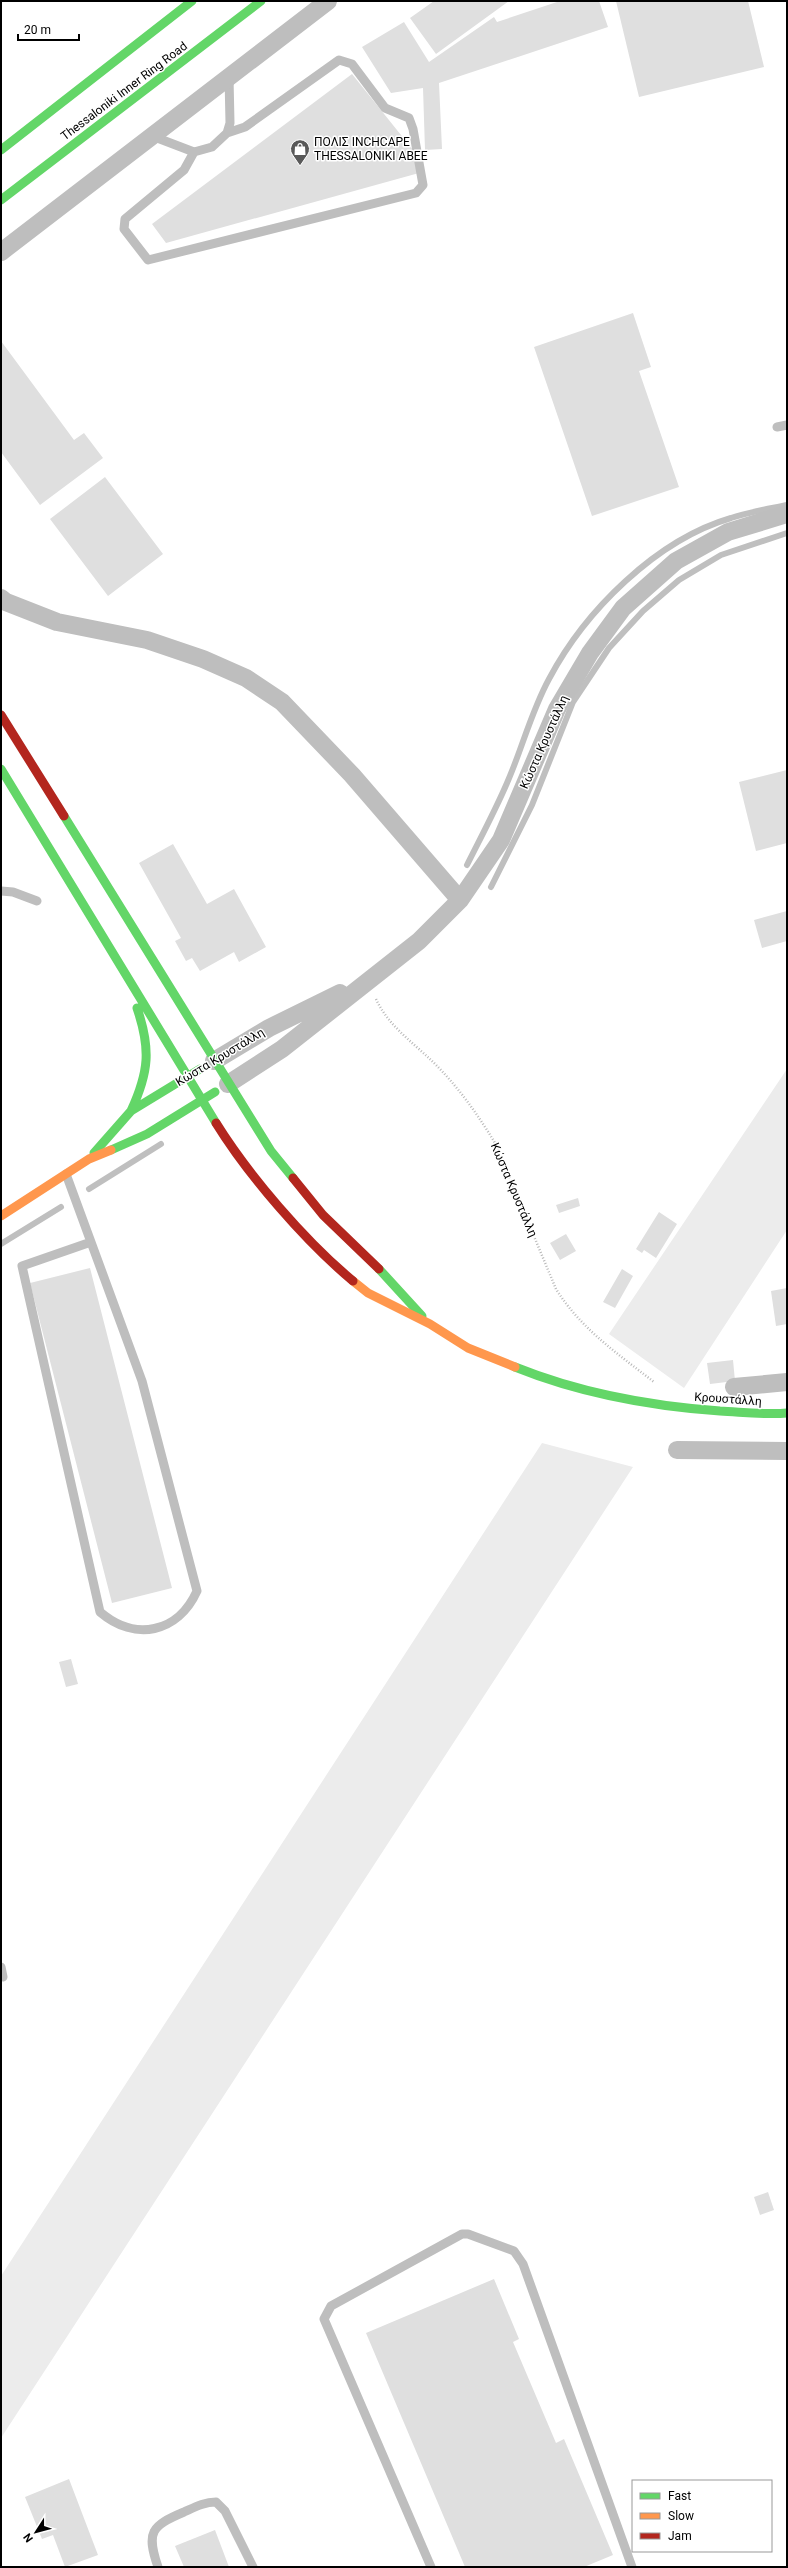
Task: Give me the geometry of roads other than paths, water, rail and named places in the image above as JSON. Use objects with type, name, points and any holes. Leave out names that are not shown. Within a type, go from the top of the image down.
[{"type":"main road","points":[[1,150],[192,1]]},
{"type":"main road","name":"Thessaloniki Inner Ring Road","points":[[1,200],[261,1]]},
{"type":"main road","points":[[1,715],[259,1134],[296,1184],[323,1215],[384,1274],[430,1324]]},
{"type":"main road","points":[[1,769],[116,955],[202,1100],[245,1165],[304,1235],[368,1293],[430,1324]]},
{"type":"main road","points":[[116,955],[144,1026],[149,1046],[148,1068],[144,1086],[131,1111]]},
{"type":"main road","name":"Κώστα Κρυστάλλη","points":[[89,1158],[131,1111],[214,1061]]},
{"type":"main road","name":"Κώστα Κρυστάλλη","points":[[1,1216],[89,1158],[147,1134],[228,1084]]},
{"type":"main road","name":"Κρουστάλλη","points":[[430,1324],[468,1348],[552,1382],[598,1395],[666,1407],[773,1414],[787,1413]]},
{"type":"street","points":[[1,252],[328,1]]},
{"type":"street","name":"Κώστα Κρυστάλλη","points":[[228,1084],[282,1049],[419,941],[460,900],[501,840],[557,709],[590,653],[623,608],[676,561],[728,532],[787,514]]},
{"type":"street","points":[[1,598],[6,602],[57,622],[147,640],[203,659],[246,678],[282,702],[352,775],[460,900]]},
{"type":"street","name":"Κώστα Κρυστάλλη","points":[[214,1061],[268,1028],[369,979]]},
{"type":"street","points":[[734,1387],[787,1382]]},
{"type":"street","points":[[677,1450],[787,1451]]},
{"type":"lane","points":[[152,136],[194,152],[212,147],[227,133],[245,127],[339,60],[352,64],[385,108],[409,118],[413,129],[423,185],[416,193],[148,260],[124,229],[125,219],[184,170],[194,152]]},
{"type":"lane","points":[[227,133],[230,124],[229,77]]},
{"type":"lane","points":[[777,426],[787,424]]},
{"type":"lane","points":[[1,891],[13,892],[37,901]]},
{"type":"lane","points":[[66,1173],[142,1381],[197,1591],[192,1602],[177,1619],[156,1628],[144,1630],[126,1627],[110,1620],[100,1612],[22,1266],[91,1242]]},
{"type":"lane","points":[[1,1967],[3,1977]]},
{"type":"lane","points":[[432,2567],[324,2319],[331,2306],[462,2234],[468,2234],[514,2251],[524,2264],[632,2567]]},
{"type":"lane","points":[[158,2567],[151,2539],[154,2529],[162,2521],[207,2502],[216,2502],[224,2510],[253,2567]]},
{"type":"waterway","points":[[467,865],[502,793],[537,704],[549,679],[564,653],[582,628],[603,604],[625,581],[650,561],[676,543],[703,528],[752,512],[787,505]]},
{"type":"waterway","points":[[491,887],[532,805],[573,702],[609,648],[643,611],[679,580],[721,555],[787,533]]},
{"type":"waterway","points":[[89,1189],[161,1144]]},
{"type":"waterway","points":[[1,1244],[61,1207]]},
{"type":"place","name":"ΠΟΛΙΣ INCHCAPE THESSALONIKI ΑΒΕΕ","points":[[300,166]]}]
